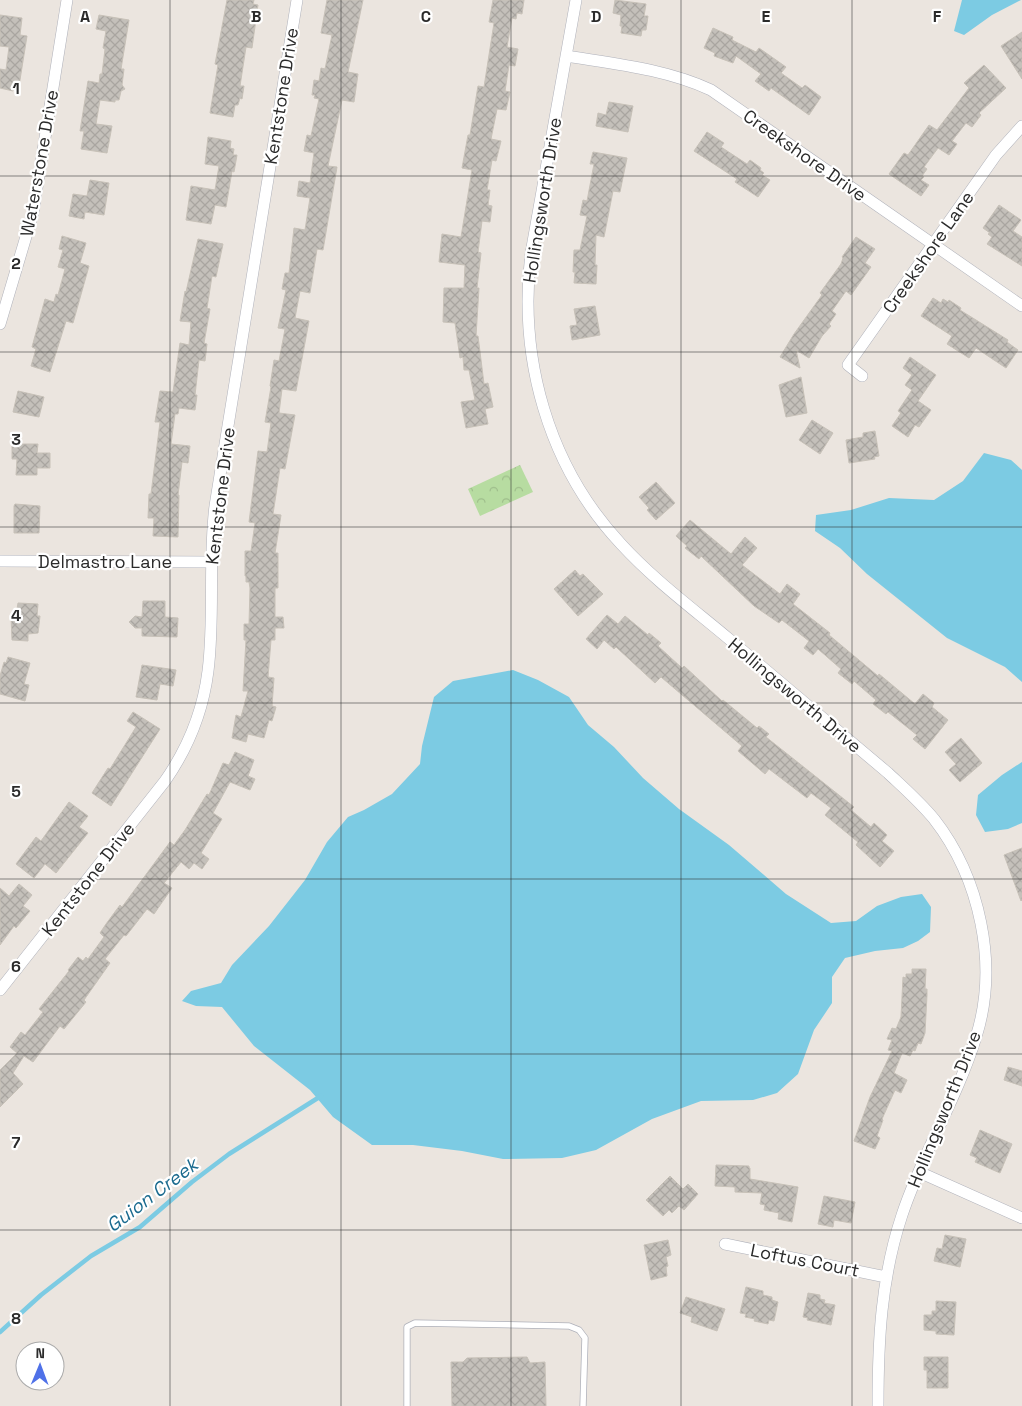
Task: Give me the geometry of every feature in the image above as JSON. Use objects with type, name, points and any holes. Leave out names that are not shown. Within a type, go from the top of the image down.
[{"type":"street","name":"Waterstone Drive","points":[[0,324],[33,214],[67,0]]},
{"type":"street","name":"Kentstone Drive","points":[[0,990],[159,790],[186,747],[200,710],[208,672],[210,562],[215,506],[297,0]]},
{"type":"street","name":"Hollingsworth Drive","points":[[576,0],[531,253],[527,298],[530,348],[538,390],[553,436],[565,464],[595,513],[635,560],[888,773],[933,818],[950,843],[967,876],[983,936],[985,961],[984,996],[979,1025],[969,1059],[919,1172],[902,1216],[886,1276],[879,1337],[878,1406]]},
{"type":"street","name":"Creekshore Drive","points":[[566,56],[648,70],[711,90],[1022,306]]},
{"type":"street","name":"Creekshore Lane","points":[[862,376],[848,366],[1001,148],[1022,126]]},
{"type":"street","name":"Delmastro Lane","points":[[0,561],[210,562]]},
{"type":"street","points":[[919,1172],[1022,1218]]},
{"type":"street","name":"Loftus Court","points":[[724,1244],[886,1276]]},
{"type":"lane","points":[[407,1406],[407,1327],[415,1323],[569,1326],[578,1330],[585,1338],[583,1406]]},
{"type":"green space","points":[[520,465],[533,492],[480,516],[468,489]]},
{"type":"water","points":[[962,0],[1021,0],[992,15],[964,35],[954,31]]},
{"type":"water","points":[[984,453],[1011,460],[1022,470],[1022,682],[1005,667],[947,638],[867,574],[840,548],[815,531],[816,515],[851,510],[889,498],[934,500],[963,481]]},
{"type":"water","points":[[513,670],[538,680],[569,697],[588,725],[614,747],[643,778],[679,809],[729,845],[786,894],[831,923],[856,921],[877,906],[901,897],[922,894],[931,907],[930,932],[918,941],[903,948],[875,951],[845,958],[832,977],[832,1003],[814,1030],[798,1074],[777,1093],[753,1100],[701,1101],[652,1119],[596,1150],[562,1158],[503,1159],[462,1151],[413,1145],[372,1145],[333,1117],[310,1090],[254,1046],[222,1007],[196,1006],[182,1001],[191,991],[221,983],[232,965],[269,926],[305,880],[327,842],[348,817],[392,794],[420,764],[422,746],[434,697],[453,681]]},
{"type":"water","points":[[1022,762],[1022,823],[1008,829],[985,832],[976,815],[978,795],[1002,775]]},
{"type":"building","points":[[227,0],[254,0],[253,4],[258,5],[252,48],[246,47],[240,86],[244,86],[242,99],[240,98],[238,105],[235,105],[233,117],[210,113],[218,65],[215,64]]},
{"type":"building","points":[[327,0],[363,0],[348,72],[358,74],[354,102],[342,100],[328,166],[337,167],[323,250],[317,249],[310,293],[300,291],[295,318],[309,321],[296,391],[282,389],[279,413],[295,415],[285,469],[280,468],[273,514],[281,515],[275,553],[278,553],[278,588],[275,588],[275,617],[283,617],[284,628],[275,628],[275,640],[271,640],[268,677],[274,678],[272,706],[276,707],[272,721],[269,720],[264,738],[248,734],[246,742],[232,738],[236,715],[241,717],[248,691],[243,691],[246,640],[244,640],[244,624],[249,624],[250,588],[245,576],[245,551],[251,551],[255,523],[249,522],[258,451],[267,452],[271,423],[265,422],[270,386],[274,360],[279,361],[285,329],[278,328],[286,290],[282,289],[285,273],[289,273],[294,228],[305,230],[310,198],[297,196],[299,181],[310,183],[314,153],[304,151],[307,135],[311,136],[319,99],[314,98],[315,95],[312,95],[314,80],[319,81],[321,68],[325,69],[332,35],[321,33]]},
{"type":"building","points":[[493,0],[524,0],[522,14],[517,13],[516,19],[512,18],[507,47],[518,49],[515,66],[509,65],[505,91],[510,92],[506,110],[497,109],[491,139],[501,141],[496,161],[492,160],[487,190],[490,190],[488,205],[492,206],[490,222],[482,221],[478,252],[481,253],[477,288],[479,288],[476,336],[478,336],[484,384],[488,383],[493,407],[485,409],[488,424],[466,428],[461,402],[475,400],[469,370],[464,370],[463,357],[460,358],[455,323],[443,322],[444,288],[464,288],[465,265],[439,262],[442,234],[461,237],[472,170],[462,168],[468,135],[470,135],[478,86],[484,87],[494,23],[489,22]]},
{"type":"building","points":[[615,0],[646,4],[644,16],[648,16],[646,30],[642,30],[641,36],[621,33],[621,15],[613,13]]},
{"type":"building","points":[[0,15],[22,18],[20,35],[27,36],[19,86],[14,86],[13,91],[0,88],[0,69],[6,70],[9,47],[0,46]]},
{"type":"building","points":[[99,15],[129,20],[121,69],[124,69],[122,85],[125,89],[121,91],[119,100],[115,100],[115,102],[100,100],[96,124],[112,126],[107,153],[81,149],[84,131],[80,131],[88,81],[99,83],[100,74],[102,74],[106,31],[96,29]]},
{"type":"building","points":[[713,28],[733,37],[732,40],[756,52],[759,48],[786,67],[781,73],[802,88],[805,85],[821,97],[809,115],[771,88],[769,91],[755,81],[761,74],[736,56],[733,63],[714,56],[715,53],[704,48]]},
{"type":"building","points":[[1022,32],[1022,79],[1001,46]]},
{"type":"building","points":[[984,65],[1006,88],[979,113],[981,115],[972,127],[966,123],[952,141],[957,144],[949,155],[938,148],[924,167],[927,169],[921,180],[929,185],[921,196],[889,174],[904,153],[908,155],[929,125],[937,130],[969,88],[964,83]]},
{"type":"building","points":[[609,102],[633,106],[628,132],[596,126],[598,113],[606,115]]},
{"type":"building","points":[[707,132],[724,143],[721,147],[747,164],[750,160],[761,168],[760,170],[764,173],[762,175],[770,180],[758,197],[735,182],[737,179],[694,151]]},
{"type":"building","points":[[208,137],[231,141],[230,148],[234,149],[233,155],[237,155],[234,172],[232,171],[226,207],[215,205],[211,224],[186,220],[191,186],[215,190],[219,166],[205,164]]},
{"type":"building","points":[[593,152],[627,158],[620,192],[613,191],[604,237],[596,235],[596,284],[574,283],[574,250],[580,250],[587,216],[580,215],[583,200],[587,201],[594,164],[590,164]]},
{"type":"building","points":[[90,180],[109,183],[104,215],[85,212],[84,219],[69,216],[73,194],[87,196]]},
{"type":"building","points":[[999,205],[1021,220],[1013,231],[1022,237],[1022,266],[987,244],[992,237],[983,228]]},
{"type":"building","points":[[62,236],[86,243],[80,263],[89,266],[73,323],[66,321],[50,372],[31,366],[36,349],[32,347],[45,299],[54,302],[56,294],[58,295],[65,269],[58,267],[63,250],[59,249]]},
{"type":"building","points":[[856,237],[875,249],[865,263],[871,267],[851,295],[846,291],[832,311],[836,314],[829,324],[831,326],[822,336],[809,358],[796,350],[800,368],[780,357],[822,295],[820,293],[841,264],[842,257]]},
{"type":"building","points":[[198,239],[223,244],[216,277],[212,276],[207,308],[210,309],[204,343],[207,344],[205,361],[199,360],[195,410],[179,408],[178,414],[175,414],[171,444],[190,446],[188,463],[182,462],[178,495],[178,537],[153,536],[154,518],[148,518],[149,494],[151,494],[160,422],[155,422],[160,391],[173,392],[180,343],[189,345],[191,322],[180,321],[185,291]]},
{"type":"building","points":[[933,298],[941,303],[943,299],[948,302],[949,300],[961,308],[960,310],[1008,340],[1007,342],[1018,350],[1006,368],[976,348],[969,358],[947,344],[952,336],[921,316]]},
{"type":"building","points":[[595,306],[600,335],[572,340],[570,326],[577,325],[574,309]]},
{"type":"building","points":[[910,357],[936,375],[918,401],[931,410],[919,427],[915,425],[908,437],[892,426],[901,413],[898,411],[912,390],[905,385],[912,375],[903,368]]},
{"type":"building","points":[[801,377],[807,413],[786,417],[779,385]]},
{"type":"building","points":[[18,391],[44,397],[39,417],[13,412]]},
{"type":"building","points":[[812,420],[833,433],[820,454],[799,440]]},
{"type":"building","points":[[875,431],[879,456],[874,457],[875,459],[849,463],[846,440],[863,437],[863,433]]},
{"type":"building","points":[[12,444],[38,444],[37,453],[50,453],[50,468],[37,468],[37,475],[16,475],[17,459],[12,459]]},
{"type":"building","points":[[656,482],[675,503],[656,520],[647,510],[649,508],[639,497]]},
{"type":"building","points":[[15,504],[40,506],[39,533],[14,533]]},
{"type":"building","points":[[690,520],[731,554],[745,537],[757,548],[742,565],[780,594],[787,584],[800,594],[793,604],[830,633],[829,635],[878,676],[879,674],[915,704],[923,694],[934,703],[932,707],[948,720],[925,749],[913,739],[917,735],[888,712],[886,714],[873,704],[876,700],[854,681],[852,684],[838,673],[841,669],[818,649],[813,655],[804,648],[809,641],[782,620],[779,623],[754,606],[701,556],[699,559],[685,548],[687,546],[676,536]]},
{"type":"building","points":[[575,570],[580,576],[583,574],[603,594],[578,616],[554,589]]},
{"type":"building","points":[[143,601],[165,601],[165,617],[178,618],[177,637],[142,636],[142,628],[135,628],[129,622],[135,616],[142,617]]},
{"type":"building","points":[[18,603],[38,604],[37,616],[40,616],[38,633],[28,634],[28,641],[12,640],[11,617],[13,617],[14,609],[17,609]]},
{"type":"building","points":[[607,615],[618,624],[625,616],[648,635],[649,633],[661,643],[658,646],[682,668],[684,666],[722,701],[757,728],[759,726],[769,734],[766,737],[854,807],[851,810],[871,827],[874,823],[887,835],[882,841],[894,851],[880,867],[856,845],[858,842],[825,815],[831,808],[811,793],[807,798],[769,769],[765,774],[738,751],[742,746],[661,677],[655,683],[616,647],[614,649],[604,640],[597,649],[586,639]]},
{"type":"building","points":[[8,657],[30,663],[24,684],[29,685],[25,701],[0,694],[0,676],[4,662],[6,663]]},
{"type":"building","points":[[142,665],[176,670],[173,686],[160,684],[157,700],[136,697]]},
{"type":"building","points":[[133,712],[160,729],[111,806],[92,793],[108,768],[110,769],[136,727],[127,721]]},
{"type":"building","points":[[961,738],[982,763],[960,782],[949,770],[956,764],[945,752]]},
{"type":"building","points":[[235,752],[254,760],[248,776],[255,779],[250,790],[230,782],[213,813],[222,819],[201,853],[209,859],[202,869],[194,863],[189,869],[181,862],[164,883],[172,888],[154,914],[147,909],[105,959],[110,963],[84,1000],[86,1002],[64,1029],[60,1026],[33,1062],[24,1056],[13,1073],[23,1084],[0,1107],[0,1070],[17,1053],[10,1047],[21,1032],[25,1035],[43,1012],[39,1009],[78,957],[83,961],[86,957],[88,959],[104,937],[100,933],[106,924],[120,905],[122,907],[170,842],[174,845],[207,794],[209,795],[223,763],[229,765]]},
{"type":"building","points":[[69,802],[88,816],[79,827],[88,833],[56,873],[45,864],[34,878],[16,864],[36,837],[41,841]]},
{"type":"building","points":[[1022,848],[1022,900],[1021,901],[1004,855]]},
{"type":"building","points":[[19,884],[32,895],[23,906],[30,911],[16,928],[14,926],[0,945],[0,888],[9,896]]},
{"type":"building","points":[[912,969],[926,969],[925,1033],[921,1044],[918,1043],[915,1051],[913,1050],[910,1056],[902,1053],[894,1073],[907,1080],[901,1093],[895,1090],[882,1119],[877,1136],[880,1138],[875,1149],[854,1141],[870,1097],[892,1051],[888,1050],[892,1040],[887,1039],[892,1028],[896,1029],[901,1017],[903,977],[906,978],[906,974],[912,974]]},
{"type":"building","points":[[1008,1067],[1022,1071],[1022,1086],[1004,1080]]},
{"type":"building","points":[[980,1130],[1012,1144],[1000,1173],[975,1162],[977,1158],[970,1155]]},
{"type":"building","points":[[716,1165],[749,1166],[750,1179],[798,1187],[792,1222],[778,1219],[779,1213],[764,1210],[765,1205],[760,1204],[762,1193],[735,1192],[735,1187],[715,1186]]},
{"type":"building","points":[[670,1176],[683,1189],[688,1184],[698,1194],[684,1210],[679,1206],[672,1213],[669,1210],[663,1216],[646,1200]]},
{"type":"building","points":[[824,1196],[855,1202],[851,1223],[834,1220],[833,1227],[818,1224]]},
{"type":"building","points":[[945,1235],[966,1239],[960,1267],[934,1261],[937,1248],[942,1249]]},
{"type":"building","points":[[668,1240],[671,1255],[666,1257],[668,1266],[666,1267],[667,1276],[651,1280],[644,1245]]},
{"type":"building","points":[[746,1287],[763,1291],[763,1295],[772,1297],[772,1300],[778,1302],[774,1321],[769,1320],[768,1324],[754,1321],[755,1319],[745,1317],[746,1314],[740,1313]]},
{"type":"building","points":[[808,1293],[820,1295],[820,1299],[825,1300],[824,1303],[835,1305],[831,1325],[807,1320],[808,1318],[803,1317]]},
{"type":"building","points":[[686,1297],[725,1309],[717,1331],[691,1322],[692,1317],[680,1313]]},
{"type":"building","points":[[936,1301],[956,1302],[954,1335],[936,1334],[936,1331],[924,1330],[924,1315],[932,1315],[932,1311],[936,1311]]},
{"type":"building","points":[[527,1357],[530,1363],[545,1362],[546,1406],[452,1406],[451,1362],[463,1362],[467,1358]]},
{"type":"building","points":[[924,1357],[948,1357],[948,1388],[927,1388],[927,1370],[924,1370]]},
{"type":"waterway","name":"Guion Creek","points":[[0,1332],[41,1295],[91,1256],[140,1227],[192,1182],[229,1154],[321,1096]]}]
